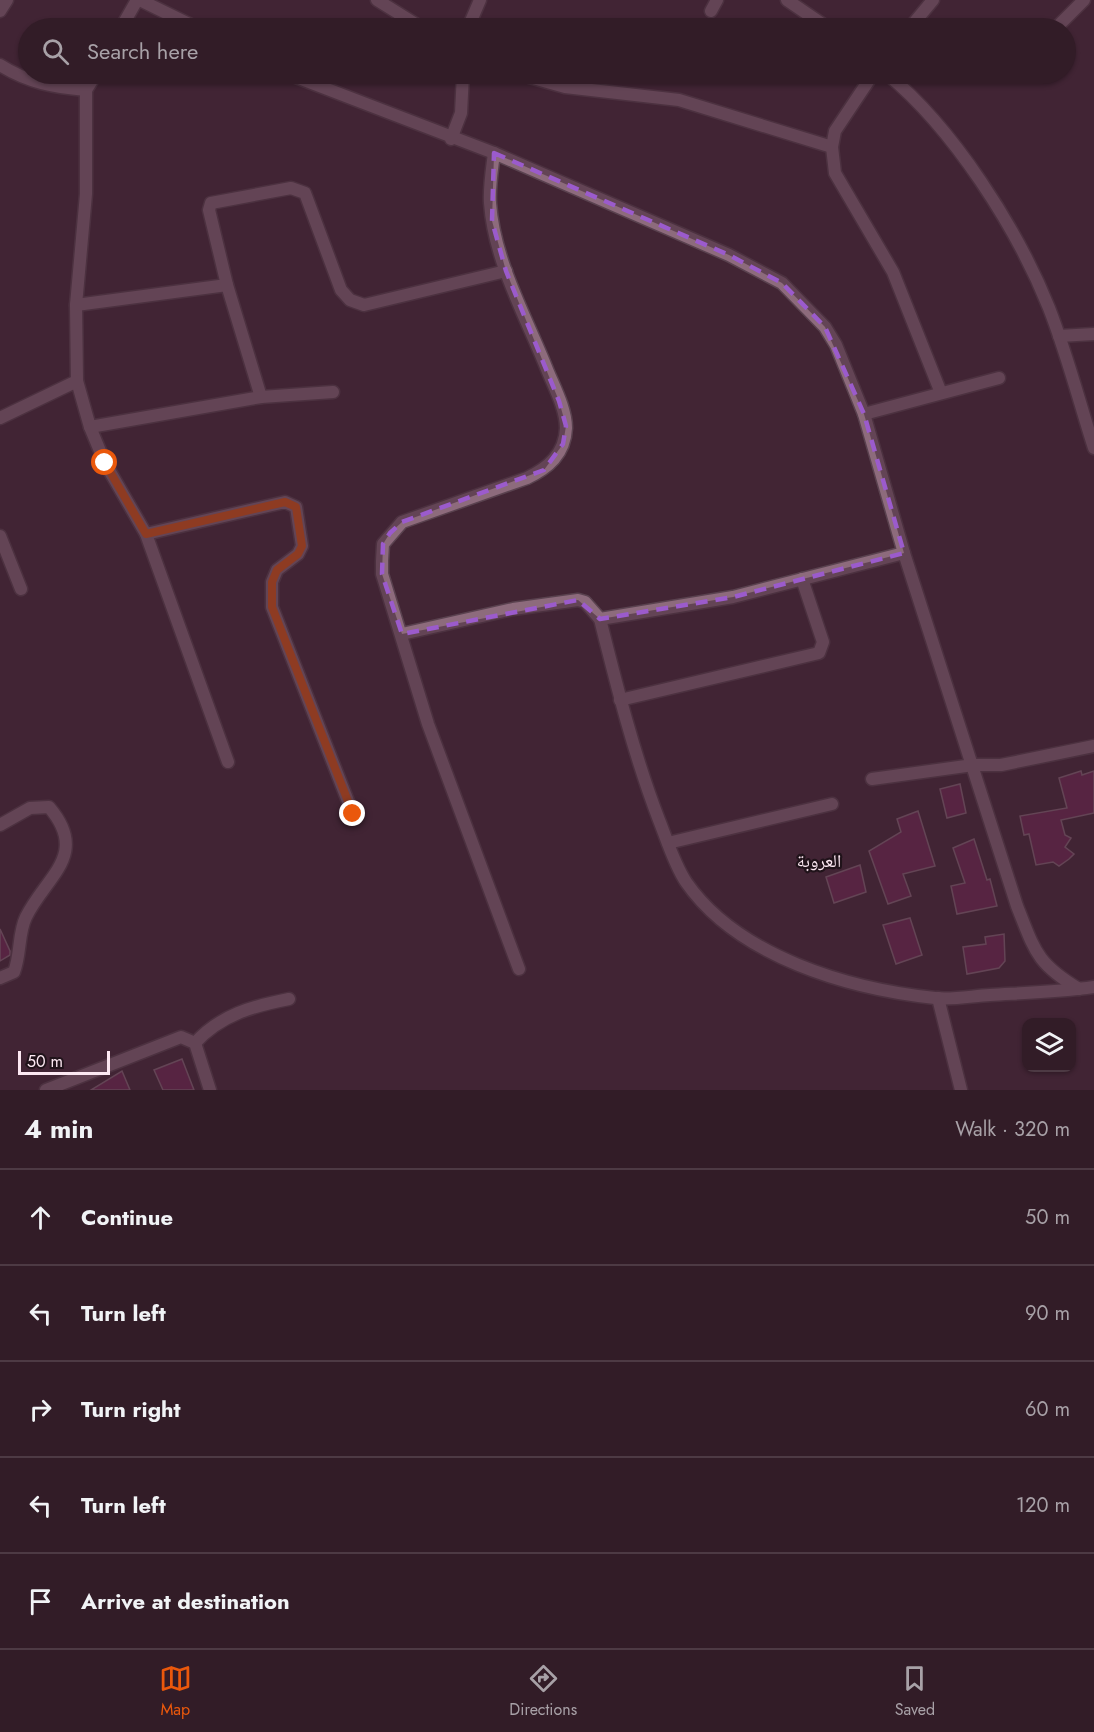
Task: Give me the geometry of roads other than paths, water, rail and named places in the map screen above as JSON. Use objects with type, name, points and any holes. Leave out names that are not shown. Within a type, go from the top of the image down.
[{"type":"street","points":[[0,11],[6,0]]},
{"type":"street","points":[[127,18],[138,0],[176,18]]},
{"type":"street","points":[[377,0],[406,18]]},
{"type":"street","points":[[472,18],[480,0]]},
{"type":"street","points":[[787,0],[813,18]]},
{"type":"street","points":[[918,18],[933,0]]},
{"type":"street","points":[[1066,18],[1084,0]]},
{"type":"street","points":[[0,65],[18,76]]},
{"type":"street","points":[[40,84],[86,90]]},
{"type":"street","points":[[90,84],[86,90],[86,194],[76,305],[77,381],[90,427],[105,463],[146,534],[228,762]]},
{"type":"street","points":[[313,84],[451,139],[494,153],[729,255],[782,283],[825,327],[836,345],[864,414],[904,553],[1017,906],[1033,947],[1047,968],[1079,989]]},
{"type":"street","points":[[451,139],[461,113],[462,84]]},
{"type":"street","points":[[555,84],[680,100],[832,147]]},
{"type":"street","points":[[866,84],[838,125],[832,147],[835,173],[893,272],[942,393]]},
{"type":"street","points":[[898,84],[924,108],[989,197],[1031,269],[1059,336],[1094,447]]},
{"type":"street","points":[[494,153],[490,201],[492,221],[506,271],[559,401],[566,426],[563,444],[555,459],[544,470],[486,495],[402,522],[390,532],[383,544],[382,574],[428,724],[519,969]]},
{"type":"street","points":[[261,397],[227,285],[209,206],[216,201],[291,188],[305,194],[341,290],[358,304],[364,305],[506,271]]},
{"type":"street","points":[[76,305],[227,285]]},
{"type":"street","points":[[1059,336],[1094,334]]},
{"type":"street","points":[[864,414],[999,378]]},
{"type":"street","points":[[0,418],[77,381]]},
{"type":"street","points":[[90,427],[261,397],[333,392]]},
{"type":"street","points":[[146,534],[285,502],[296,507],[302,546],[298,554],[277,570],[272,582],[272,607],[353,814]]},
{"type":"street","points":[[0,536],[21,589]]},
{"type":"street","points":[[600,619],[733,597],[904,553]]},
{"type":"street","points":[[620,700],[819,653],[823,642],[802,579]]},
{"type":"street","points":[[402,634],[513,609],[578,600],[585,602],[600,619],[620,700],[644,780],[685,880],[702,903],[755,942],[793,963],[830,977],[938,998],[1094,987]]},
{"type":"street","points":[[872,779],[973,765],[1001,765],[1094,746]]},
{"type":"street","points":[[668,843],[832,804]]},
{"type":"street","points":[[0,825],[30,808],[49,807],[61,820],[66,839],[66,856],[24,919],[20,956],[14,972],[0,978]]},
{"type":"street","points":[[938,998],[961,1090]]},
{"type":"street","points":[[195,1043],[215,1024],[232,1015],[289,999]]},
{"type":"street","points":[[46,1090],[181,1037],[195,1043],[210,1090]]},
{"type":"district","name":"العروبة","points":[[819,861]]}]
